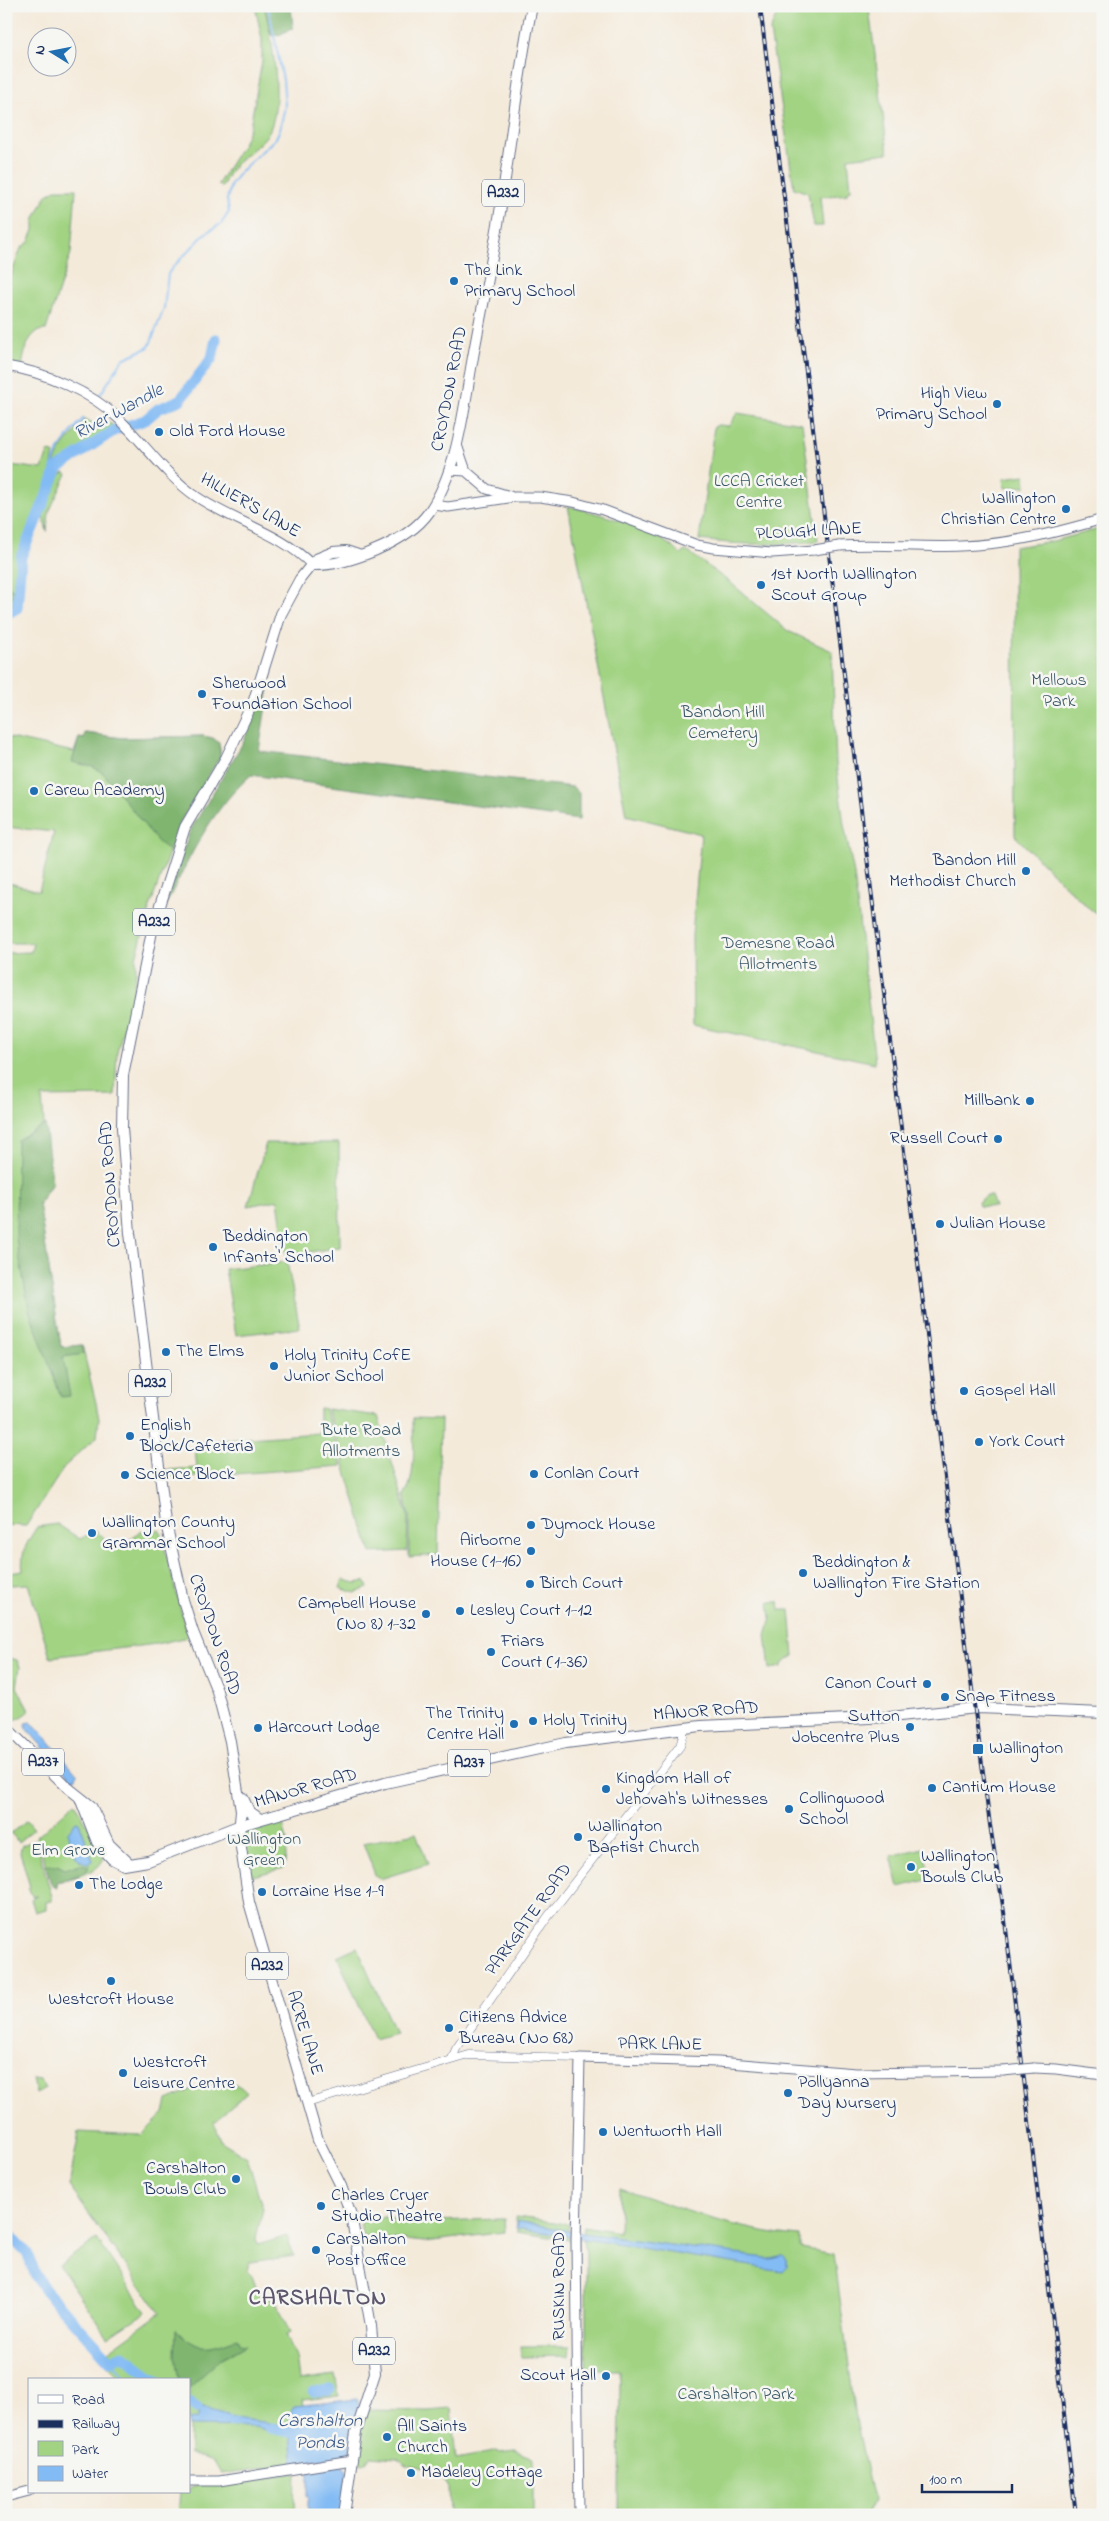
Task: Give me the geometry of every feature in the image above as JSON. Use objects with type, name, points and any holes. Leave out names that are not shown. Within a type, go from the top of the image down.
[{"type":"main road","name":"CROYDON ROAD","points":[[238,1826],[242,1814],[230,1741],[217,1691],[190,1623],[168,1533],[130,1233],[122,1128],[122,1075],[152,931],[185,827],[236,740],[254,700],[281,614],[300,579],[316,559],[334,552],[346,551],[358,555],[379,548],[408,532],[427,515],[434,505],[450,470],[500,211],[532,6]]},
{"type":"main road","name":"HILLIER'S LANE","points":[[6,366],[35,373],[92,399],[121,421],[163,469],[190,492],[234,519],[282,542],[312,565]]},
{"type":"main road","points":[[456,442],[466,471],[487,489],[515,497]]},
{"type":"main road","points":[[450,470],[466,471]]},
{"type":"main road","points":[[487,489],[488,500]]},
{"type":"main road","name":"PLOUGH LANE","points":[[434,505],[448,507],[515,497],[573,502],[618,514],[696,545],[772,553],[874,544],[942,546],[992,543],[1040,538],[1103,520]]},
{"type":"main road","name":"MANOR ROAD","points":[[238,1826],[385,1783],[538,1748],[683,1728],[890,1717],[977,1708],[1103,1713]]},
{"type":"main road","name":"A237","points":[[6,1727],[80,1798],[91,1806],[109,1844],[130,1864]]},
{"type":"main road","points":[[240,1793],[249,1811],[260,1819]]},
{"type":"main road","name":"A237","points":[[80,1798],[98,1842],[112,1859],[121,1865],[148,1860],[238,1826]]},
{"type":"main road","name":"ACRE LANE","points":[[238,1826],[250,1902],[308,2104]]},
{"type":"main road","name":"PARK LANE","points":[[580,2058],[718,2062],[856,2073],[1003,2071],[1034,2068],[1056,2069],[1103,2076]]},
{"type":"main road","name":"RUSKIN ROAD","points":[[579,2515],[576,2241],[580,2058]]},
{"type":"main road","name":"A232","points":[[308,2104],[320,2144],[337,2177],[351,2215],[374,2347],[374,2381],[356,2432],[344,2515]]},
{"type":"main road","points":[[190,2481],[219,2481],[352,2460]]},
{"type":"main road","points":[[6,2497],[28,2491]]},
{"type":"street","name":"PARKGATE ROAD","points":[[452,2059],[456,2049],[547,1918],[680,1746],[683,1728]]},
{"type":"street","name":"PARK LANE","points":[[308,2104],[452,2059],[481,2054],[580,2058]]},
{"type":"green space","points":[[255,6],[264,6],[270,35],[275,72],[275,108],[267,135],[234,166],[222,187],[218,184],[243,144],[250,127],[262,61],[262,39]]},
{"type":"green space","points":[[264,6],[291,6],[293,28],[272,36]]},
{"type":"green space","points":[[780,6],[853,6],[854,11],[869,9],[888,153],[848,158],[851,190],[848,191],[848,194],[820,197],[823,226],[814,226],[808,193],[794,188],[770,31]]},
{"type":"green space","points":[[56,189],[76,189],[71,253],[46,330],[35,333],[31,337],[26,348],[22,366],[6,363],[6,289],[21,248],[29,242],[34,230],[34,220],[46,196]]},
{"type":"green space","name":"LCCA Cricket Centre","points":[[737,413],[802,423],[818,541],[758,544],[699,540],[714,427],[718,425],[729,426]]},
{"type":"green space","points":[[86,419],[92,423],[104,419],[114,426],[83,449],[58,462],[52,473],[61,450]]},
{"type":"green space","points":[[48,452],[54,453],[48,486],[21,557],[18,594],[6,584],[6,484],[10,465],[42,469]]},
{"type":"green space","points":[[64,472],[67,474],[49,512],[47,532],[43,515],[59,476]]},
{"type":"green space","points":[[1025,475],[1026,486],[1005,488],[1004,478]]},
{"type":"green space","name":"Bandon Hill Cemetery","points":[[568,506],[628,523],[656,536],[681,554],[685,551],[690,553],[732,584],[788,631],[832,651],[836,763],[844,825],[854,874],[875,1063],[693,1025],[692,935],[701,834],[626,815]]},
{"type":"green space","name":"Mellows Park","points":[[1103,528],[1103,918],[1086,906],[1015,836],[1014,547],[1053,541]]},
{"type":"green space","points":[[6,584],[18,594],[17,608],[6,615]]},
{"type":"green space","points":[[273,660],[259,751],[573,787],[579,793],[579,820],[251,775],[211,821],[163,910],[190,831],[244,741]]},
{"type":"green space","points":[[85,733],[122,738],[203,736],[217,742],[220,748],[220,757],[179,824],[150,907],[136,958],[132,999],[117,1052],[115,1096],[42,1097],[46,1151],[52,1183],[39,1204],[61,1347],[82,1345],[99,1419],[97,1437],[65,1466],[26,1526],[6,1525],[6,953],[31,952],[33,943],[6,943],[6,882],[39,891],[54,832],[6,827],[6,737],[74,752],[79,738],[84,739]]},
{"type":"green space","points":[[85,733],[122,738],[203,736],[213,738],[219,743],[220,757],[179,824],[170,852],[157,841],[103,773],[93,767],[72,762],[79,738],[84,739]]},
{"type":"green space","points":[[45,1124],[52,1183],[39,1204],[61,1347],[82,1345],[84,1354],[63,1357],[70,1396],[61,1397],[29,1310],[16,1239],[17,1140]]},
{"type":"green space","points":[[266,1143],[339,1143],[340,1247],[286,1256],[278,1200],[248,1206]]},
{"type":"green space","points":[[986,1196],[991,1196],[995,1207],[979,1206],[978,1202]]},
{"type":"green space","points":[[287,1262],[300,1328],[236,1335],[225,1269]]},
{"type":"green space","points":[[319,1408],[325,1409],[342,1466],[167,1479],[166,1470],[197,1468],[194,1442],[319,1433]]},
{"type":"green space","name":"Bute Road Allotments","points":[[327,1409],[378,1416],[408,1516],[407,1551],[371,1553]]},
{"type":"green space","points":[[413,1418],[441,1419],[438,1555],[409,1557],[409,1516],[404,1495],[413,1469]]},
{"type":"green space","points":[[57,1524],[80,1539],[95,1531],[109,1542],[129,1540],[140,1531],[160,1530],[188,1637],[156,1644],[50,1657],[28,1584],[11,1585],[10,1573],[23,1571],[22,1565],[25,1548],[37,1527]]},
{"type":"green space","points":[[343,1580],[356,1583],[365,1581],[368,1588],[355,1593],[340,1588]]},
{"type":"green space","points":[[769,1602],[779,1602],[780,1610],[790,1610],[794,1656],[782,1664],[782,1667],[770,1669],[766,1635],[771,1618]]},
{"type":"green space","points":[[6,1657],[17,1660],[20,1667],[17,1687],[30,1711],[22,1717],[13,1720],[6,1720],[6,1691],[9,1682],[6,1681]]},
{"type":"green space","name":"Elm Grove","points":[[75,1802],[104,1856],[98,1867],[92,1871],[57,1882],[57,1887],[52,1886],[37,1837]]},
{"type":"green space","points":[[27,1820],[34,1829],[18,1842],[11,1833]]},
{"type":"green space","name":"Wallington Green","points":[[278,1823],[283,1825],[288,1844],[284,1868],[245,1878],[239,1834]]},
{"type":"green space","points":[[416,1833],[428,1864],[380,1879],[376,1877],[363,1843]]},
{"type":"green space","points":[[36,1840],[52,1901],[46,1902],[46,1909],[35,1912],[31,1899],[37,1896],[33,1897],[28,1888],[30,1887],[20,1852],[22,1845]]},
{"type":"green space","name":"Wallington Bowls Club","points":[[923,1848],[931,1879],[899,1887],[891,1856]]},
{"type":"green space","points":[[80,1864],[89,1866],[86,1873],[57,1882],[57,1887],[52,1886],[45,1865],[57,1865],[65,1869]]},
{"type":"green space","points":[[357,1947],[395,2033],[374,2039],[337,1956]]},
{"type":"green space","points":[[33,2079],[41,2080],[45,2089],[36,2094]]},
{"type":"green space","points":[[214,2080],[232,2083],[247,2093],[214,2122],[221,2141],[247,2157],[263,2209],[256,2238],[258,2245],[287,2236],[294,2256],[249,2262],[247,2271],[252,2276],[261,2301],[274,2296],[290,2333],[286,2335],[296,2356],[299,2380],[335,2375],[339,2396],[302,2400],[303,2406],[295,2407],[289,2416],[294,2464],[221,2474],[214,2462],[190,2454],[190,2378],[120,2378],[100,2357],[160,2313],[69,2186],[79,2132],[142,2135],[164,2113],[167,2100]]},
{"type":"green space","name":"Carshalton Park","points":[[620,2188],[686,2211],[731,2224],[800,2236],[800,2248],[834,2254],[856,2419],[873,2501],[865,2515],[619,2515],[620,2370],[586,2370],[586,2251],[584,2246],[584,2226],[619,2232]]},
{"type":"green space","points":[[383,2217],[431,2221],[504,2219],[505,2232],[425,2242],[362,2236],[360,2221]]},
{"type":"green space","points":[[516,2217],[569,2224],[569,2240],[517,2232]]},
{"type":"green space","points":[[97,2239],[146,2312],[108,2337],[59,2265]]},
{"type":"green space","points":[[176,2329],[184,2337],[198,2345],[211,2346],[237,2338],[240,2344],[246,2345],[218,2361],[190,2387],[190,2378],[179,2378],[175,2356]]},
{"type":"green space","points":[[521,2346],[570,2346],[569,2356],[521,2357]]},
{"type":"green space","points":[[451,2409],[456,2459],[498,2451],[498,2453],[516,2451],[533,2458],[533,2515],[449,2515],[448,2485],[438,2472],[406,2465],[396,2458],[371,2456],[364,2464],[355,2462],[360,2427],[367,2410],[428,2411]]},
{"type":"green space","points":[[296,2473],[295,2515],[178,2515],[180,2494],[190,2494],[190,2487]]},
{"type":"water","points":[[30,1722],[77,1774],[76,1778],[71,1779],[26,1728],[26,1723]]},
{"type":"water","points":[[76,1821],[79,1822],[92,1858],[92,1861],[88,1863],[79,1860],[73,1852],[69,1841],[68,1832]]},
{"type":"water","points":[[517,2221],[569,2231],[772,2259],[783,2256],[787,2260],[787,2266],[782,2271],[516,2228]]},
{"type":"water","name":"Carshalton Ponds","points":[[357,2399],[360,2406],[348,2455],[294,2464],[289,2415],[295,2406]]},
{"type":"water","points":[[200,2407],[241,2419],[285,2425],[284,2435],[255,2427],[190,2426],[190,2420],[197,2419],[199,2414],[197,2408]]},
{"type":"water","name":"Carshalton Ponds","points":[[342,2465],[347,2471],[342,2509],[337,2515],[308,2515],[310,2498],[308,2496],[308,2470]]},
{"type":"waterway","name":"River Wandle","points":[[98,398],[123,359],[149,347],[164,308],[168,274],[206,233],[221,224],[229,212],[227,200],[231,184],[241,171],[276,138],[280,129],[285,106],[283,80],[268,6]]},
{"type":"waterway","name":"River Wandle","points":[[6,612],[17,608],[21,557],[58,468],[115,430],[145,420],[158,409],[180,400],[212,358],[216,339]]},
{"type":"waterway","name":"River Wandle","points":[[48,486],[55,457],[70,434],[84,418]]},
{"type":"waterway","name":"River Wandle","points":[[6,2232],[27,2253],[36,2276],[45,2290],[110,2361],[122,2355],[153,2378]]},
{"type":"waterway","points":[[110,2361],[126,2378]]},
{"type":"waterway","points":[[314,2392],[330,2390]]},
{"type":"waterway","name":"River Wandle","points":[[190,2404],[197,2408]]},
{"type":"waterway","name":"River Wandle","points":[[271,2428],[291,2432]]},
{"type":"railway","points":[[760,6],[963,1621],[990,1825],[1004,1912],[1076,2515]]},
{"type":"place","name":"The Link Primary School","points":[[454,281]]},
{"type":"place","name":"High View Primary School","points":[[997,404]]},
{"type":"place","name":"Old Ford House","points":[[159,432]]},
{"type":"place","name":"Wallington Christian Centre","points":[[1066,509]]},
{"type":"place","name":"1st North Wallington Scout Group","points":[[761,585]]},
{"type":"place","name":"Sherwood Foundation School","points":[[202,694]]},
{"type":"place","name":"Carew Academy","points":[[34,791]]},
{"type":"place","name":"Bandon Hill Methodist Church","points":[[1026,871]]},
{"type":"place","name":"Millbank","points":[[1030,1101]]},
{"type":"place","name":"Russell Court","points":[[998,1139]]},
{"type":"place","name":"Julian House","points":[[940,1224]]},
{"type":"place","name":"Beddington Infants' School","points":[[213,1247]]},
{"type":"place","name":"The Elms","points":[[166,1352]]},
{"type":"place","name":"Holy Trinity CofE Junior School","points":[[274,1366]]},
{"type":"place","name":"Gospel Hall","points":[[964,1391]]},
{"type":"place","name":"English Block/Cafeteria","points":[[130,1436]]},
{"type":"place","name":"York Court","points":[[979,1442]]},
{"type":"place","name":"Conlan Court","points":[[534,1474]]},
{"type":"place","name":"Science Block","points":[[125,1475]]},
{"type":"place","name":"Dymock House","points":[[531,1525]]},
{"type":"place","name":"Wallington County Grammar School","points":[[92,1533]]},
{"type":"place","name":"Airborne House (1-16)","points":[[531,1551]]},
{"type":"place","name":"Beddington & Wallington Fire Station","points":[[803,1573]]},
{"type":"place","name":"Birch Court","points":[[530,1584]]},
{"type":"place","name":"Lesley Court 1-12","points":[[460,1611]]},
{"type":"place","name":"Campbell House (No 8) 1-32","points":[[426,1614]]},
{"type":"place","name":"Friars Court (1-36)","points":[[491,1652]]},
{"type":"place","name":"Canon Court","points":[[927,1684]]},
{"type":"place","name":"Snap Fitness","points":[[945,1697]]},
{"type":"place","name":"Holy Trinity","points":[[533,1721]]},
{"type":"place","name":"The Trinity Centre Hall","points":[[514,1724]]},
{"type":"place","name":"Sutton Jobcentre Plus","points":[[910,1727]]},
{"type":"place","name":"Harcourt Lodge","points":[[258,1728]]},
{"type":"place","name":"Wallington","points":[[978,1749]]},
{"type":"place","name":"Cantium House","points":[[932,1788]]},
{"type":"place","name":"Kingdom Hall of Jehovah's Witnesses","points":[[606,1789]]},
{"type":"place","name":"Collingwood School","points":[[789,1809]]},
{"type":"place","name":"Wallington Baptist Church","points":[[578,1837]]},
{"type":"place","name":"Wallington Bowls Club","points":[[911,1867]]},
{"type":"place","name":"The Lodge","points":[[79,1885]]},
{"type":"place","name":"Lorraine Hse 1-9","points":[[262,1892]]},
{"type":"place","name":"Westcroft House","points":[[111,1981]]},
{"type":"place","name":"Citizens Advice Bureau (No 68)","points":[[449,2028]]},
{"type":"place","name":"Westcroft Leisure Centre","points":[[123,2073]]},
{"type":"place","name":"Pollyanna Day Nursery","points":[[788,2093]]},
{"type":"place","name":"Wentworth Hall","points":[[603,2132]]},
{"type":"place","name":"Carshalton Bowls Club","points":[[236,2179]]},
{"type":"place","name":"Charles Cryer Studio Theatre","points":[[321,2206]]},
{"type":"place","name":"Carshalton Post Office","points":[[316,2250]]},
{"type":"place","name":"Scout Hall","points":[[606,2376]]},
{"type":"place","name":"All Saints Church","points":[[387,2437]]},
{"type":"place","name":"Madeley Cottage","points":[[411,2473]]},
{"type":"district","name":"CARSHALTON","points":[[318,2299]]},
{"type":"park label","name":"Demesne Road Allotments","points":[[778,954]]}]
